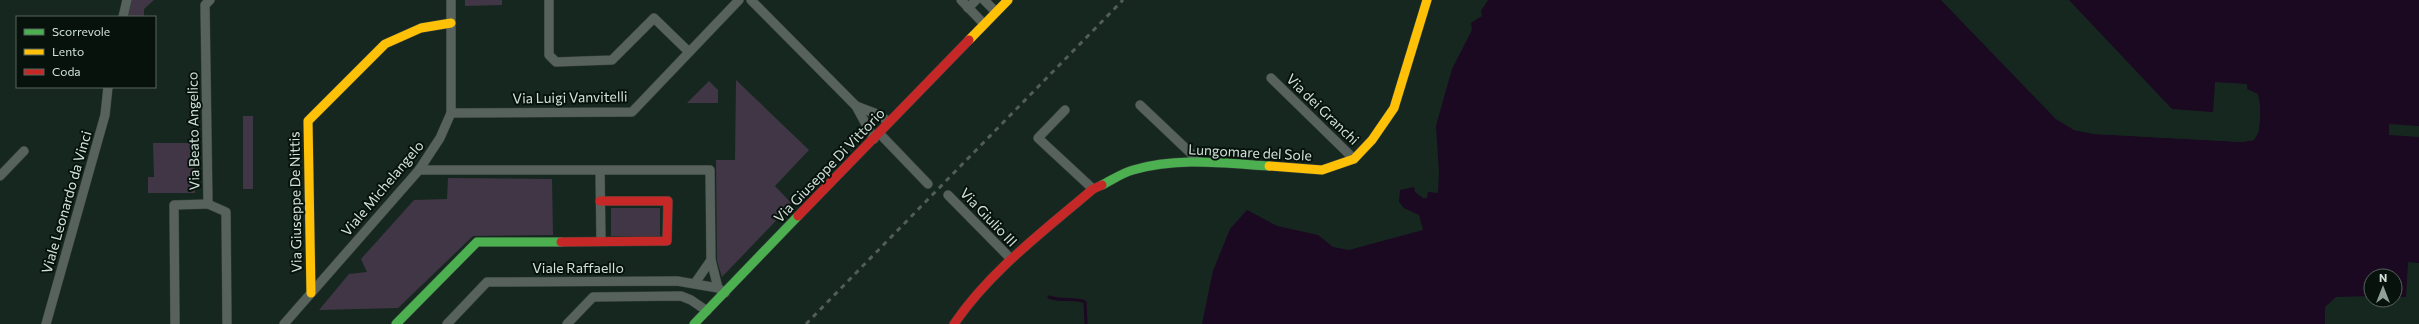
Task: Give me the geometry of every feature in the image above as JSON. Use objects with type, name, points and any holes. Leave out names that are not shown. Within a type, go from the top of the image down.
[{"type":"street","points":[[123,16],[127,0]]},
{"type":"street","name":"Via Beato Angelico","points":[[210,0],[205,5],[208,204],[226,212],[227,324]]},
{"type":"street","name":"Viale Michelangelo","points":[[284,324],[419,170],[440,138],[451,113],[451,0]]},
{"type":"street","points":[[549,0],[549,55],[556,62],[612,60],[654,18],[689,52]]},
{"type":"street","name":"Via Luigi Vanvitelli","points":[[451,113],[632,112],[739,0]]},
{"type":"street","points":[[751,0],[856,106],[876,136],[928,184]]},
{"type":"street","points":[[961,0],[984,24]]},
{"type":"street","points":[[968,8],[976,0]]},
{"type":"street","points":[[984,0],[996,12]]},
{"type":"street","name":"Via Giuseppe Di Vittorio","points":[[694,324],[707,311],[721,291],[876,136],[1008,0]]},
{"type":"street","name":"Lungomare del Sole","points":[[954,324],[971,299],[1011,260],[1093,189],[1132,170],[1166,163],[1199,161],[1322,170],[1354,159],[1372,140],[1394,108],[1428,0]]},
{"type":"street","name":"Via Giuseppe De Nittis","points":[[311,293],[308,122],[385,44],[421,28],[451,23]]},
{"type":"street","name":"Via dei Granchi","points":[[1271,78],[1354,159]]},
{"type":"street","name":"Viale Leonardo da Vinci","points":[[46,324],[105,115],[108,88]]},
{"type":"street","points":[[856,106],[877,114],[889,122]]},
{"type":"street","points":[[1140,106],[1199,161]]},
{"type":"street","points":[[1065,110],[1038,138],[1093,189]]},
{"type":"street","points":[[0,176],[24,151]]},
{"type":"street","points":[[419,170],[710,170],[711,260],[721,291]]},
{"type":"street","points":[[600,171],[601,241]]},
{"type":"street","name":"Via Giulio III","points":[[948,194],[1011,260]]},
{"type":"street","points":[[396,324],[477,242],[667,241],[668,201],[600,201]]},
{"type":"street","points":[[175,324],[174,205],[208,204]]},
{"type":"street","points":[[695,283],[711,260]]},
{"type":"street","name":"Viale Raffaello","points":[[447,324],[487,282],[677,281],[695,283],[721,291]]},
{"type":"street","points":[[567,324],[593,297],[681,296],[691,300],[707,311]]},
{"type":"shaded area","points":[[132,0],[154,0],[144,9],[144,16],[128,16]]},
{"type":"shaded area","points":[[465,0],[502,0],[502,5],[465,6]]},
{"type":"shaded area","points":[[1488,0],[1941,0],[2056,119],[2074,130],[2094,134],[2242,142],[2254,140],[2260,124],[2258,95],[2247,89],[2247,84],[2215,82],[2213,112],[2172,109],[2069,0],[2419,0],[2419,126],[2389,124],[2389,135],[2419,137],[2419,263],[2408,262],[2406,297],[2403,297],[2403,268],[2363,268],[2363,296],[2336,297],[2325,307],[2325,324],[1202,324],[1213,271],[1230,229],[1247,210],[1277,226],[1318,235],[1333,247],[1349,250],[1423,230],[1419,215],[1404,208],[1399,202],[1400,190],[1414,187],[1415,192],[1423,198],[1427,198],[1428,192],[1438,193],[1439,173],[1436,126],[1452,69],[1472,30],[1471,23],[1482,16],[1481,11]]},
{"type":"shaded area","points":[[736,80],[809,150],[775,186],[792,204],[722,277],[717,261],[716,160],[735,160]]},
{"type":"shaded area","points":[[709,81],[718,90],[718,103],[687,103]]},
{"type":"shaded area","points":[[243,116],[253,116],[253,189],[243,189]]},
{"type":"shaded area","points":[[153,143],[194,143],[195,193],[148,193],[148,177],[154,177]]},
{"type":"shaded area","points":[[448,178],[552,179],[553,235],[473,236],[398,308],[319,310],[349,274],[367,272],[361,259],[414,200],[447,199]]},
{"type":"shaded area","points":[[611,208],[660,208],[660,236],[611,236]]},
{"type":"pier","points":[[1941,0],[1944,0],[2058,118],[2075,128],[2094,132],[2242,140],[2252,138],[2257,131],[2258,105],[2256,96],[2245,90],[2247,89],[2258,94],[2260,105],[2259,131],[2254,140],[2242,142],[2094,134],[2074,130],[2056,119]]},
{"type":"waterway","points":[[1049,297],[1085,302],[1086,324]]},
{"type":"railway","points":[[806,324],[1123,0]]},
{"type":"traffic: fast","points":[[1102,185],[1129,171],[1166,163],[1200,162],[1269,166]]},
{"type":"traffic: fast","points":[[694,324],[798,216]]},
{"type":"traffic: fast","points":[[396,324],[477,242],[561,242]]},
{"type":"traffic: slow","points":[[969,40],[1008,0]]},
{"type":"traffic: slow","points":[[1269,166],[1322,170],[1354,159],[1372,140],[1394,108],[1427,0]]},
{"type":"traffic: slow","points":[[311,293],[308,121],[385,44],[421,28],[451,23]]},
{"type":"traffic: jam","points":[[798,216],[969,40]]},
{"type":"traffic: jam","points":[[954,324],[984,286],[1019,252],[1093,189],[1102,185]]},
{"type":"traffic: jam","points":[[561,242],[667,241],[668,201],[600,201]]}]
